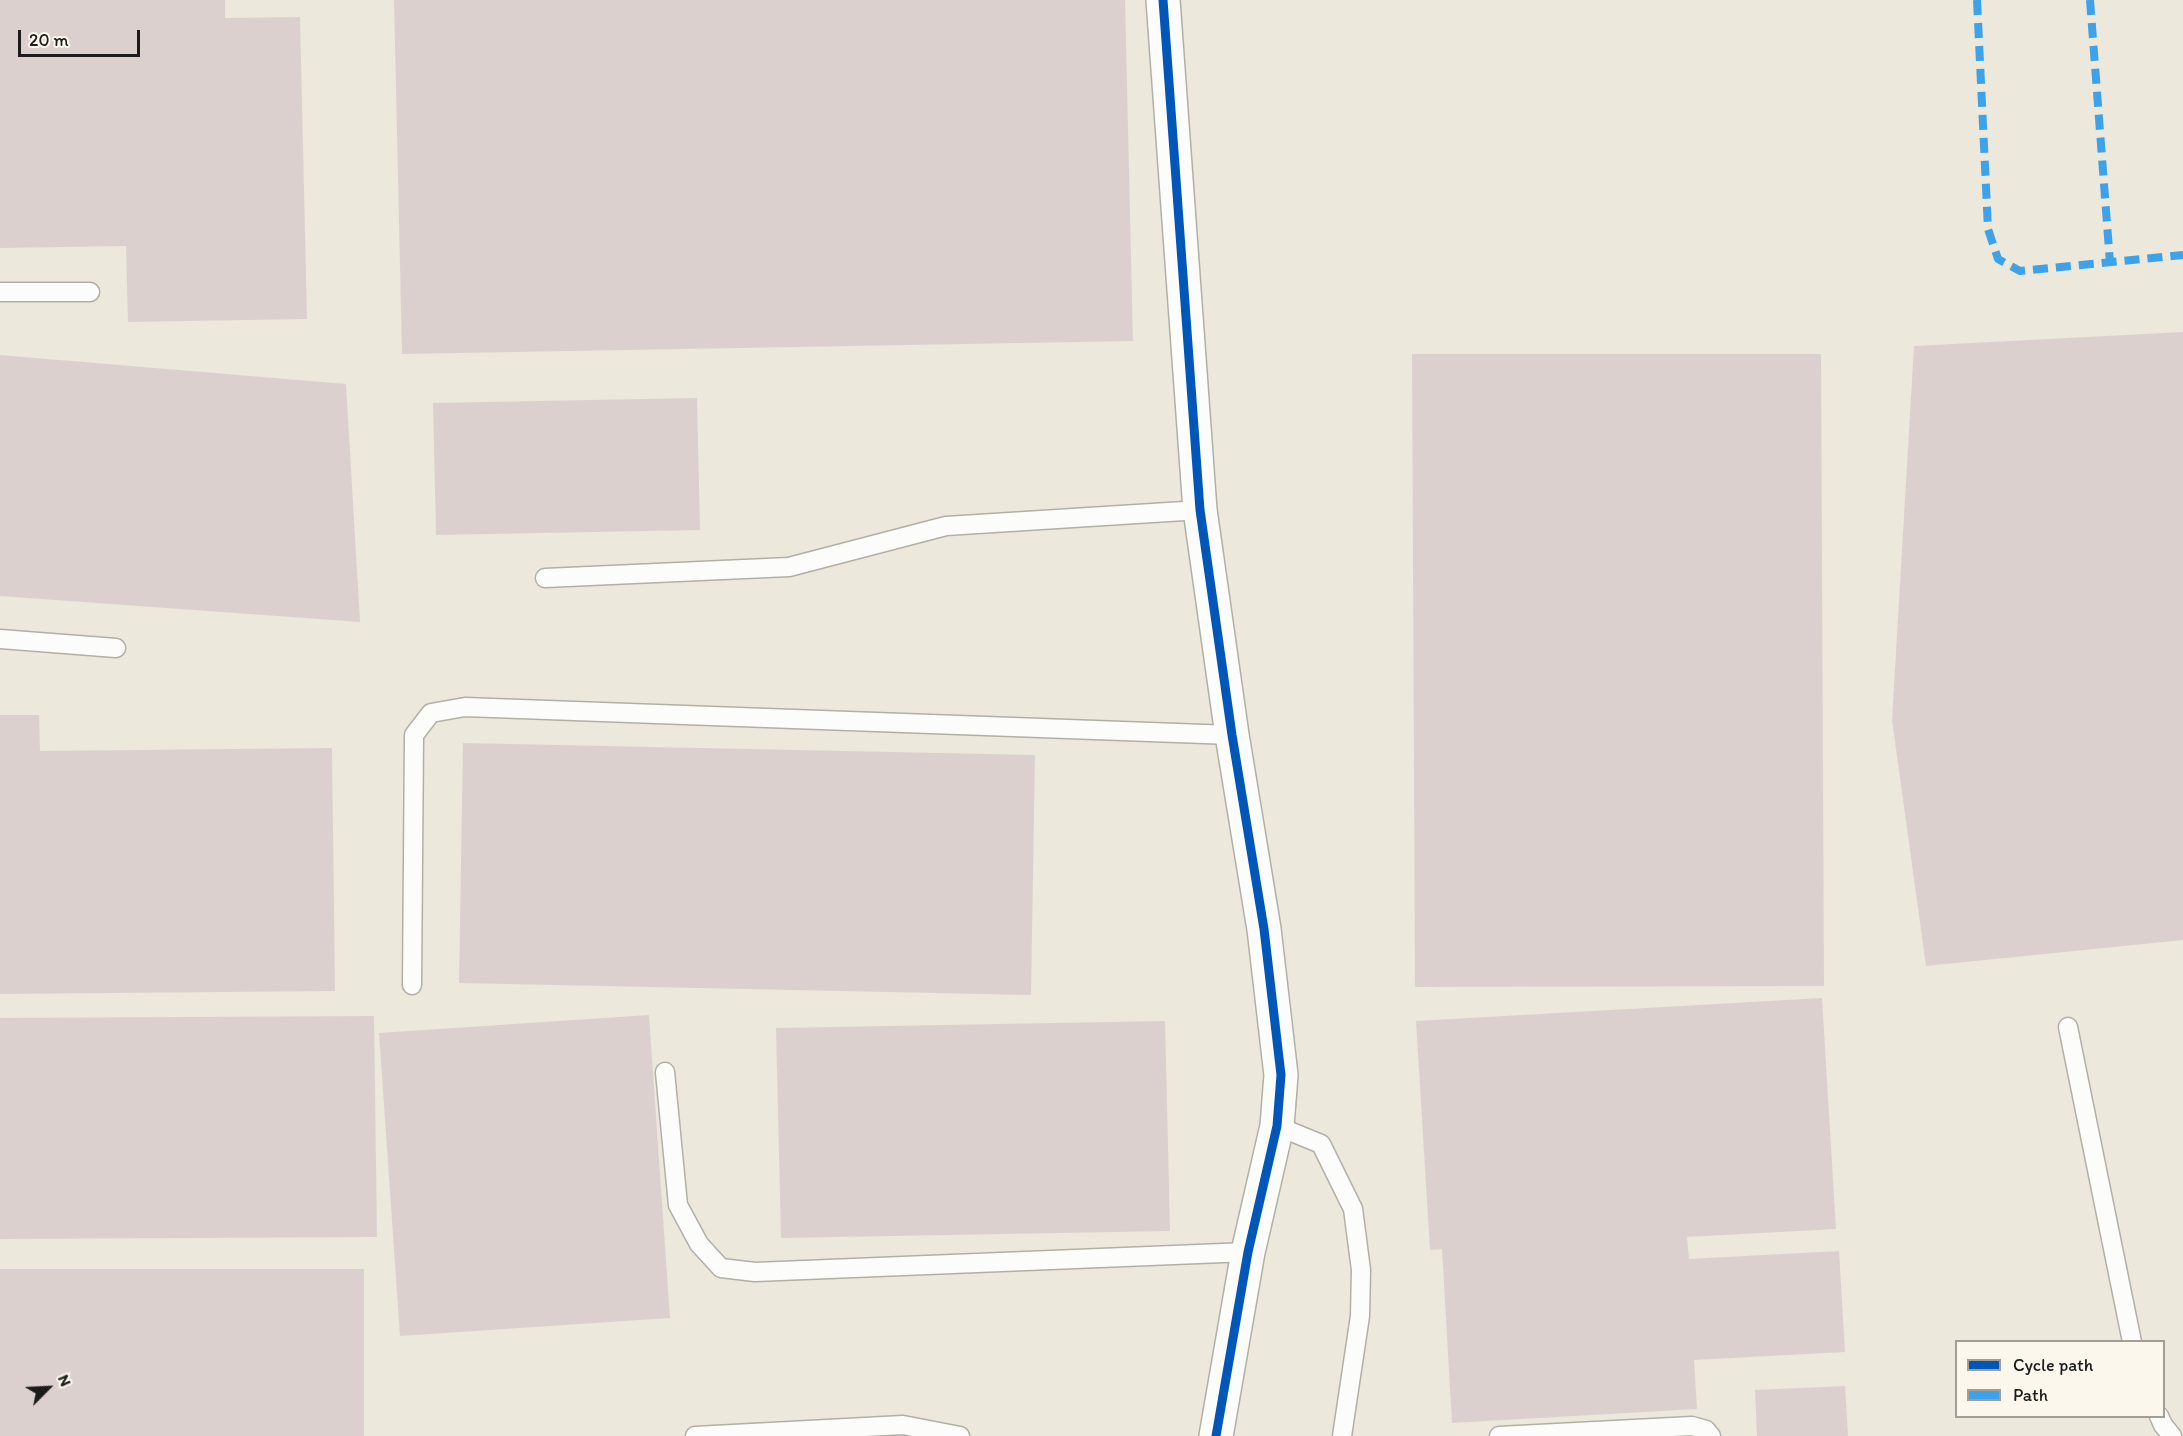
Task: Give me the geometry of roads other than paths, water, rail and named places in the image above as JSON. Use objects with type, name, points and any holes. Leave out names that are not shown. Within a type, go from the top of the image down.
[{"type":"street","points":[[1163,0],[1200,510],[1232,735],[1264,929],[1281,1075],[1277,1126],[1248,1252],[1216,1436]]},
{"type":"lane","points":[[0,292],[90,292]]},
{"type":"lane","points":[[545,578],[789,567],[946,526],[1200,510]]},
{"type":"lane","points":[[0,639],[116,648]]},
{"type":"lane","points":[[412,985],[414,735],[431,713],[465,707],[1232,735]]},
{"type":"lane","points":[[2068,1027],[2132,1340]]},
{"type":"lane","points":[[665,1072],[678,1204],[699,1244],[721,1268],[755,1272],[1248,1252]]},
{"type":"lane","points":[[1277,1126],[1321,1144],[1353,1209],[1361,1270],[1360,1316],[1342,1436]]},
{"type":"lane","points":[[2160,1418],[2172,1436]]},
{"type":"lane","points":[[695,1436],[903,1425],[960,1436]]},
{"type":"lane","points":[[1499,1436],[1692,1426],[1706,1430],[1711,1436]]}]
